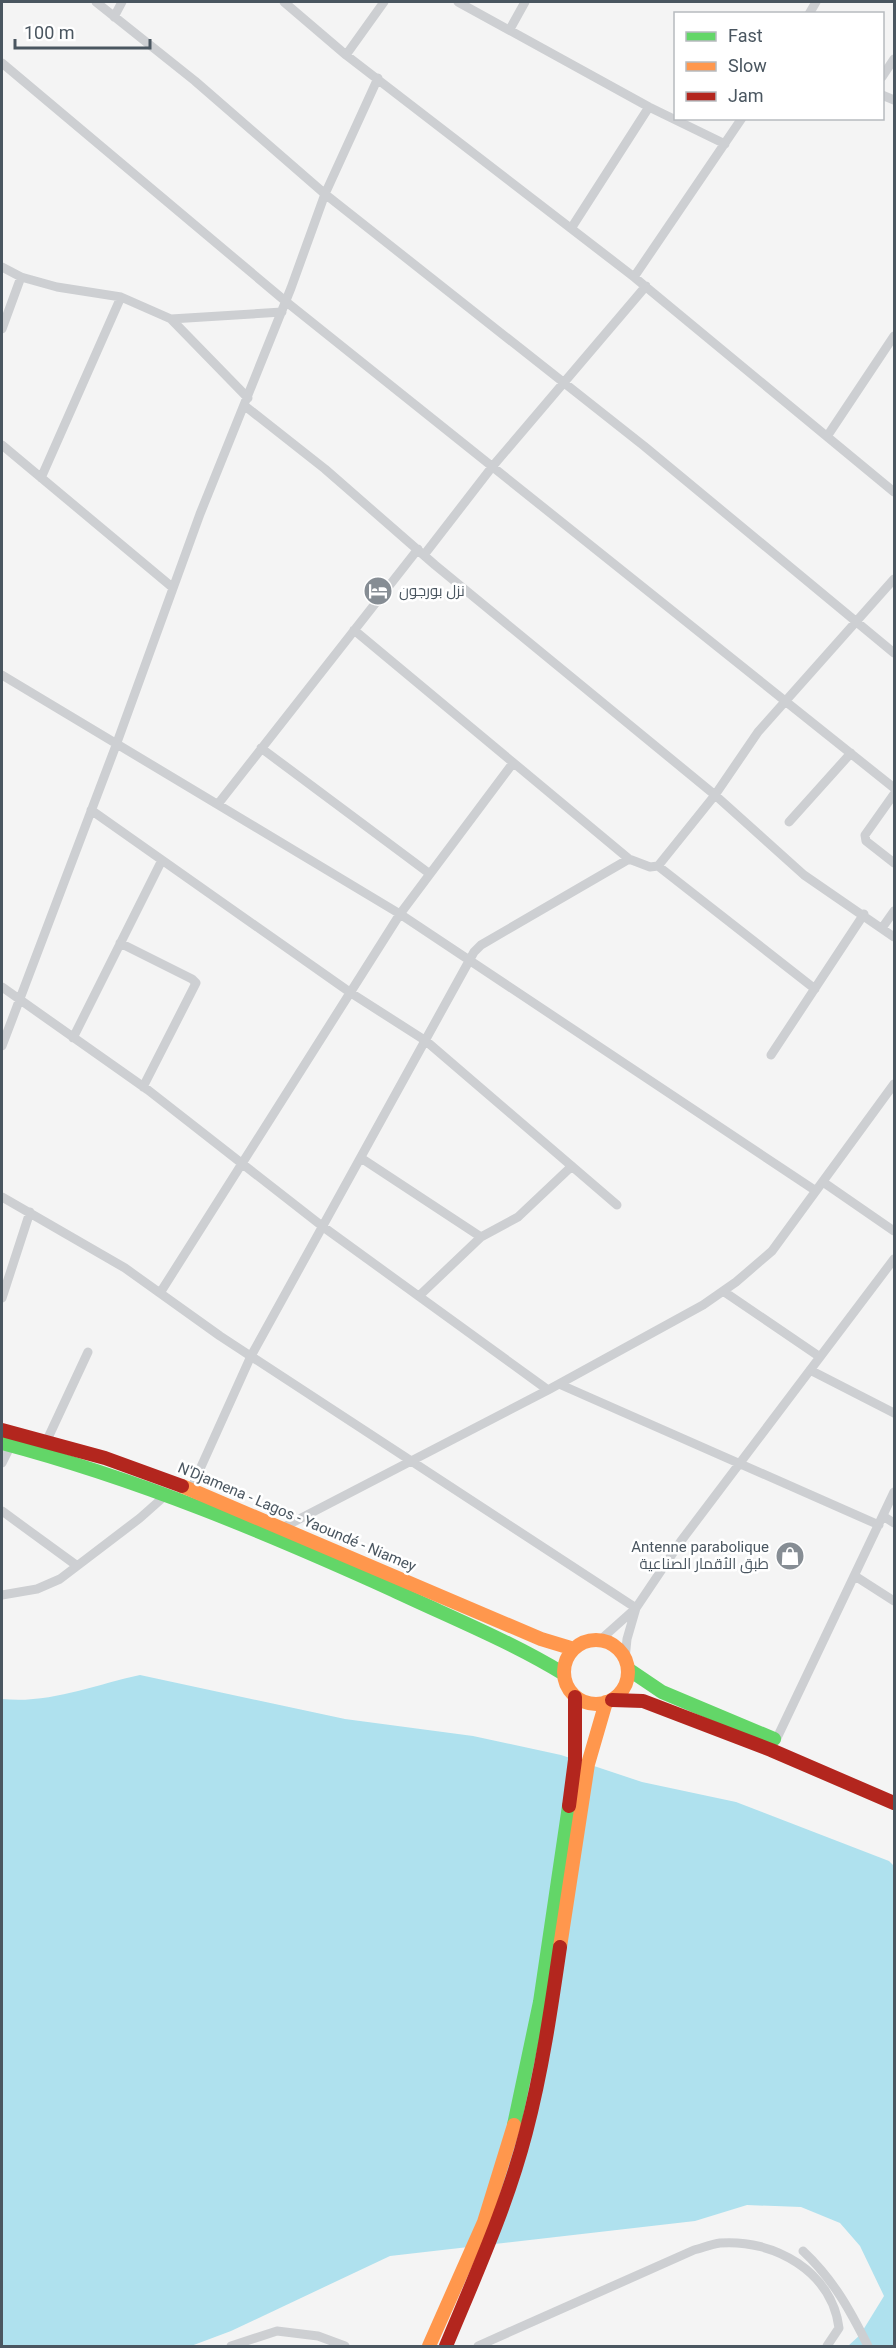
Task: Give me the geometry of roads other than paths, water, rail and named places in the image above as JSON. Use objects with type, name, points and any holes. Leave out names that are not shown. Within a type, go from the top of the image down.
[{"type":"main road","name":"N'Djamena - Lagos - Yaoundé - Niamey","points":[[2,1430],[47,1440],[190,1489],[541,1639],[574,1648]]},
{"type":"main road","name":"N'Djamena - Lagos - Yaoundé - Niamey","points":[[6,1444],[90,1467],[167,1494],[267,1536],[533,1655],[564,1674]]},
{"type":"main road","points":[[429,2346],[472,2252],[494,2194],[522,2094],[575,1760],[577,1725],[575,1697],[567,1686],[564,1674],[566,1660],[574,1648],[586,1642],[599,1641],[611,1645],[627,1664],[662,1692],[894,1791]]},
{"type":"main road","points":[[446,2346],[499,2218],[526,2132],[545,2045],[588,1764],[609,1701],[625,1685],[627,1664]]},
{"type":"main road","points":[[575,1697],[593,1704],[609,1701],[643,1701],[771,1750],[894,1803]]},
{"type":"street","points":[[96,2],[195,81],[325,194],[563,382],[894,653]]},
{"type":"street","points":[[114,17],[123,2]]},
{"type":"street","points":[[284,2],[346,55],[646,286],[894,492]]},
{"type":"street","points":[[346,55],[384,2]]},
{"type":"street","points":[[458,2],[674,119]]},
{"type":"street","points":[[510,29],[525,2]]},
{"type":"street","points":[[884,74],[894,59]]},
{"type":"street","points":[[2,63],[284,300],[894,788]]},
{"type":"street","points":[[2,1046],[92,810],[172,587],[282,312],[284,300],[325,194],[378,78]]},
{"type":"street","points":[[572,227],[649,107]]},
{"type":"street","points":[[676,120],[725,144]]},
{"type":"street","points":[[634,277],[741,120]]},
{"type":"street","points":[[2,267],[21,277],[57,287],[121,297],[171,319],[246,402],[421,552],[715,795],[804,875],[864,914],[894,937]]},
{"type":"street","points":[[2,329],[21,277]]},
{"type":"street","points":[[218,804],[354,630],[646,286]]},
{"type":"street","points":[[41,478],[121,297]]},
{"type":"street","points":[[171,319],[282,312]]},
{"type":"street","points":[[828,435],[891,349],[894,336]]},
{"type":"street","points":[[2,445],[172,587]]},
{"type":"street","points":[[354,630],[629,859],[650,867],[658,866],[715,795],[758,732],[894,579]]},
{"type":"street","points":[[2,675],[400,914],[816,1191]]},
{"type":"street","points":[[261,748],[430,874]]},
{"type":"street","points":[[789,822],[851,753]]},
{"type":"street","points":[[160,1293],[400,914],[513,763]]},
{"type":"street","points":[[894,794],[865,835],[866,841],[894,863]]},
{"type":"street","points":[[92,810],[351,993],[426,1041],[617,1204]]},
{"type":"street","points":[[190,1489],[251,1356],[470,960],[481,945],[629,859]]},
{"type":"street","points":[[73,1038],[162,860]]},
{"type":"street","points":[[658,866],[815,989]]},
{"type":"street","points":[[882,928],[894,911]]},
{"type":"street","points":[[771,1055],[864,914]]},
{"type":"street","points":[[120,943],[196,983],[143,1087]]},
{"type":"street","points":[[2,987],[143,1087],[322,1226],[548,1390]]},
{"type":"street","points":[[282,1528],[548,1390],[703,1305],[723,1291],[772,1251],[894,1084]]},
{"type":"street","points":[[361,1158],[481,1237]]},
{"type":"street","points":[[419,1296],[481,1237],[518,1217],[572,1166]]},
{"type":"street","points":[[823,1182],[894,1231]]},
{"type":"street","points":[[2,1197],[125,1268],[251,1356],[636,1608]]},
{"type":"street","points":[[2,1299],[30,1212]]},
{"type":"street","points":[[599,1641],[636,1608],[739,1463],[894,1259]]},
{"type":"street","points":[[723,1291],[820,1356]]},
{"type":"street","points":[[47,1440],[88,1352]]},
{"type":"street","points":[[810,1370],[894,1413]]},
{"type":"street","points":[[559,1383],[739,1463],[881,1521],[894,1523]]},
{"type":"street","points":[[2,1463],[6,1444]]},
{"type":"street","points":[[776,1740],[894,1492]]},
{"type":"street","points":[[2,1595],[37,1589],[60,1579],[140,1518],[167,1494]]},
{"type":"street","points":[[2,1511],[76,1565]]},
{"type":"street","points":[[855,1576],[894,1601]]},
{"type":"street","points":[[627,1664],[627,1639],[636,1608]]},
{"type":"street","points":[[478,2346],[694,2250],[719,2243],[753,2244],[787,2255],[818,2279],[829,2293],[837,2311],[839,2328],[827,2346]]},
{"type":"street","points":[[802,2251],[824,2270],[836,2287],[868,2346]]},
{"type":"street","points":[[839,2328],[858,2325]]},
{"type":"street","points":[[231,2346],[277,2331],[318,2336],[345,2346]]},
{"type":"water","points":[[140,1675],[345,1719],[473,1736],[561,1755],[642,1782],[736,1802],[889,1861],[894,1866],[894,2346],[848,2346],[860,2335],[884,2296],[860,2246],[840,2223],[801,2207],[747,2205],[695,2221],[390,2256],[231,2331],[191,2346],[2,2346],[2,1699],[37,1699],[71,1693]]},
{"type":"place","name":"نزل بورجون","points":[[378,591]]},
{"type":"place","name":"Antenne parabolique طبق الأقمار الصناعية","points":[[790,1556]]}]
